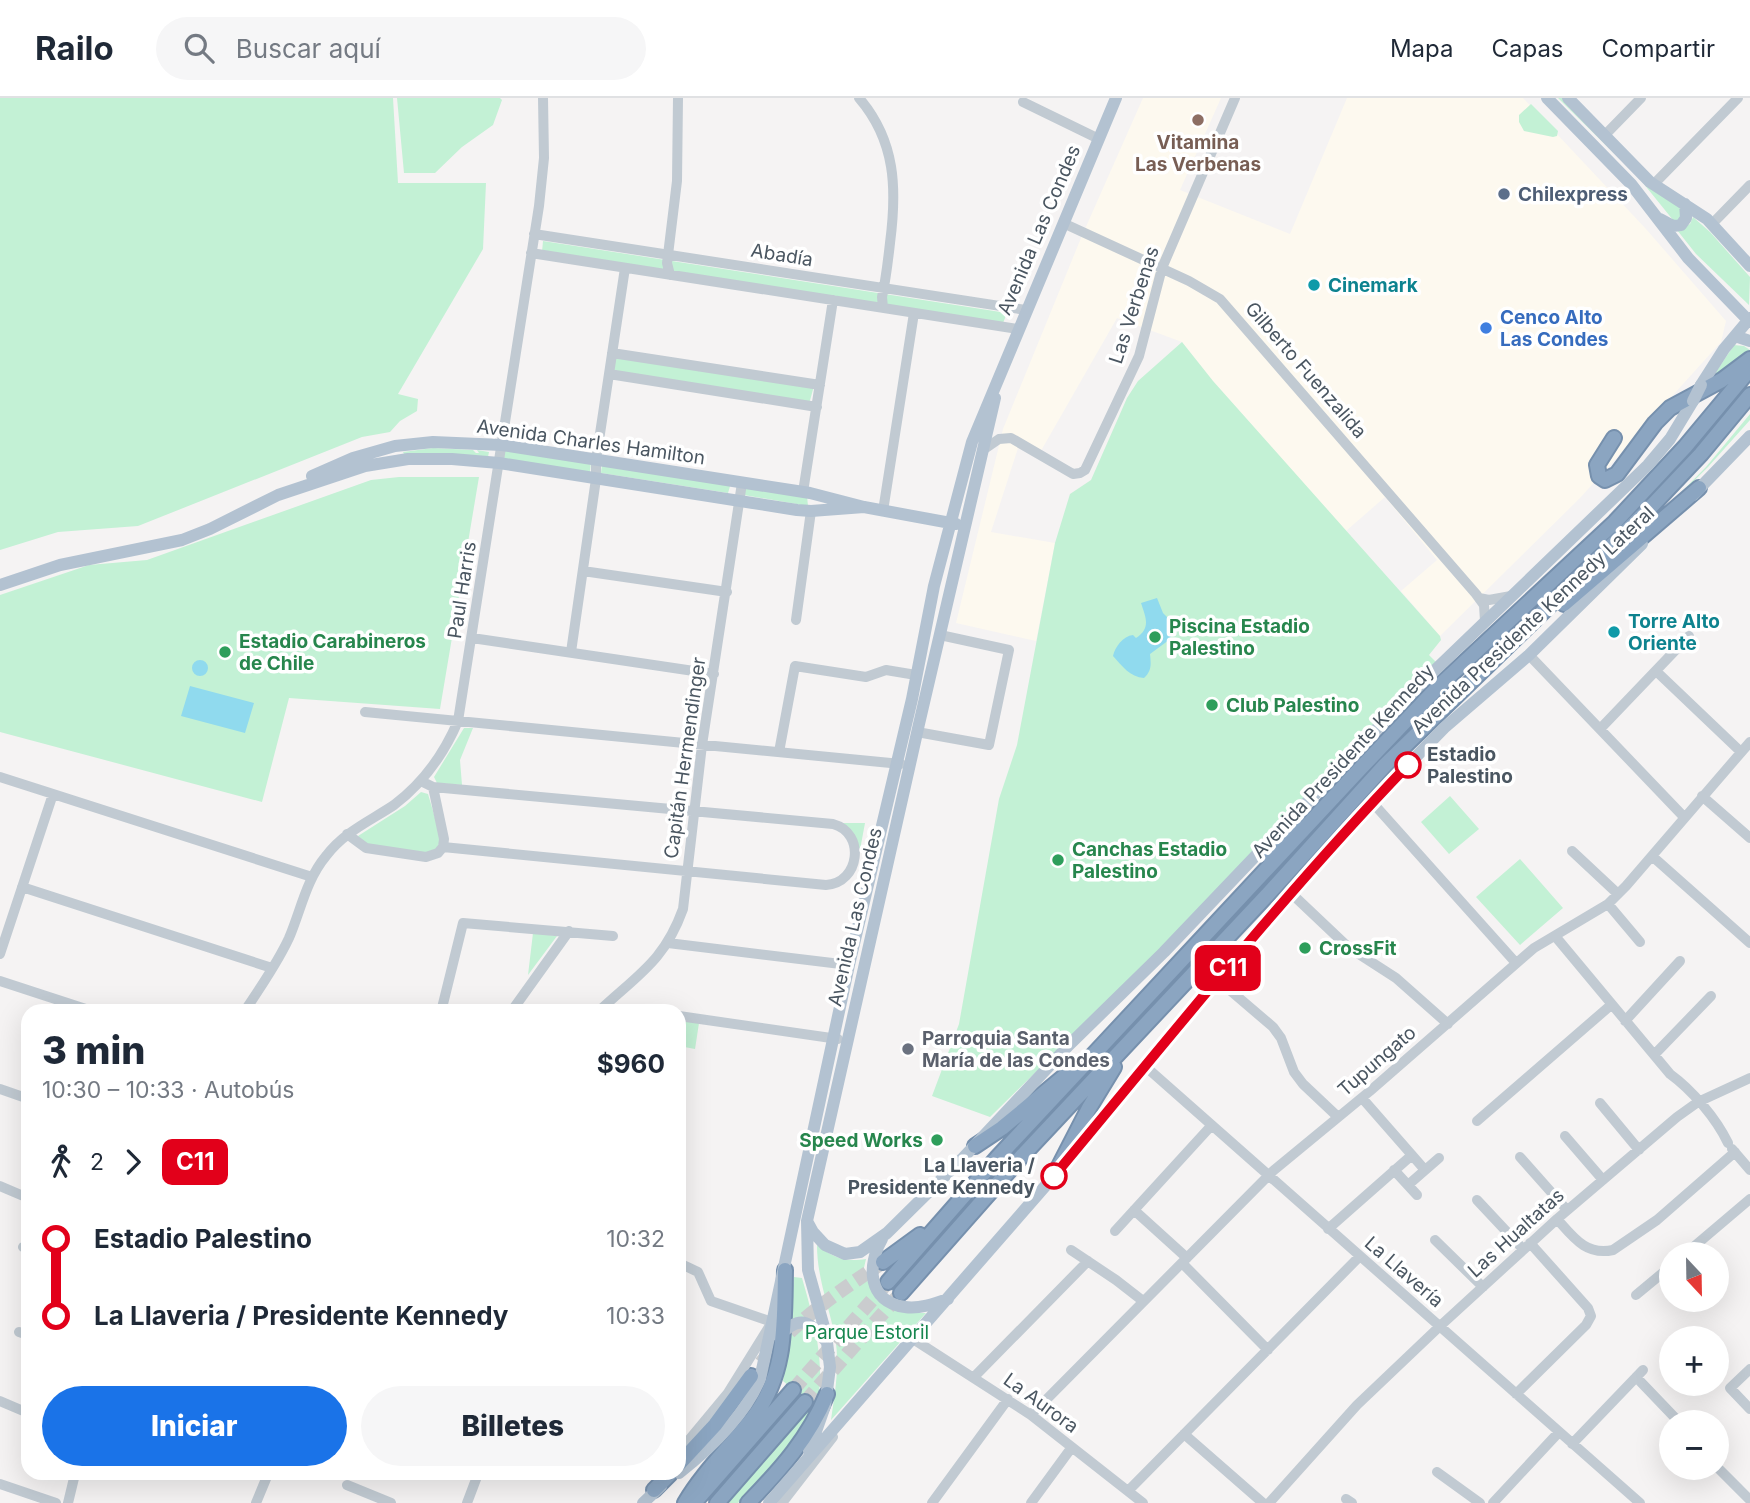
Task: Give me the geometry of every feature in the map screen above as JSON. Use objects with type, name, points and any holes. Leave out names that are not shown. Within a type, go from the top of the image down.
[{"type":"highway","points":[[1614,438],[1597,465],[1599,476],[1605,480],[1617,474],[1655,423],[1670,408],[1722,380],[1750,359]]},
{"type":"highway","name":"Avenida Presidente Kennedy","points":[[888,1282],[1090,1058],[1350,779],[1439,686],[1615,522],[1695,436],[1750,369]]},
{"type":"highway","name":"Avenida Presidente Kennedy","points":[[901,1293],[1014,1165],[1385,765],[1677,480],[1750,395]]},
{"type":"highway","points":[[1521,635],[1581,591],[1699,488]]},
{"type":"highway","points":[[1240,900],[1302,808]]},
{"type":"highway","points":[[1054,1176],[1125,1045]]},
{"type":"highway","points":[[975,1146],[1002,1128],[1047,1089],[1090,1058]]},
{"type":"highway","points":[[883,1262],[951,1210]]},
{"type":"highway","points":[[685,1503],[764,1401],[777,1373],[778,1326],[785,1270]]},
{"type":"highway","points":[[686,1456],[715,1425],[751,1376]]},
{"type":"highway","points":[[694,1503],[793,1390]]},
{"type":"highway","points":[[748,1503],[799,1448],[827,1394]]},
{"type":"highway","points":[[717,1503],[805,1402]]},
{"type":"highway","points":[[654,1490],[664,1480]]},
{"type":"main road","name":"Avenida Las Condes","points":[[801,1465],[818,1430],[827,1394],[830,1367],[828,1344],[808,1270],[807,1221],[847,1042],[903,764],[916,675],[950,523],[975,432],[1116,98]]},
{"type":"main road","points":[[1547,98],[1623,177],[1693,264],[1749,320]]},
{"type":"main road","points":[[1568,98],[1653,185],[1712,224],[1750,266]]},
{"type":"main road","points":[[1654,214],[1669,224],[1679,226],[1686,218],[1685,204]]},
{"type":"main road","name":"Avenida Presidente Kennedy Lateral","points":[[887,1233],[975,1146],[1048,1067],[1149,969],[1391,713],[1662,450],[1714,362],[1744,339],[1749,320]]},
{"type":"main road","name":"Avenida Las Condes","points":[[785,1270],[872,866],[903,764],[917,732],[999,377]]},
{"type":"main road","name":"Avenida Presidente Kennedy Lateral","points":[[769,1503],[1054,1176],[1372,802],[1444,728],[1529,655],[1750,436]]},
{"type":"main road","name":"Avenida Charles Hamilton","points":[[0,585],[79,561],[182,540],[210,529],[321,471],[378,450],[433,442],[502,445],[806,493],[966,526]]},
{"type":"main road","name":"Avenida Charles Hamilton","points":[[278,495],[365,466],[408,459],[452,459],[499,463],[811,511],[864,507]]},
{"type":"main road","points":[[806,493],[813,501],[811,511]]},
{"type":"main road","points":[[807,1221],[824,1245],[845,1254],[860,1251],[887,1233]]},
{"type":"main road","points":[[887,1233],[876,1251],[871,1269],[875,1285],[883,1296],[896,1305],[910,1308],[948,1299]]},
{"type":"main road","points":[[686,1466],[744,1409],[755,1390],[778,1326],[804,1322],[814,1328],[828,1344]]},
{"type":"main road","points":[[643,1503],[654,1490],[669,1480]]},
{"type":"street","name":"Paul Harris","points":[[249,1004],[288,939],[312,877],[327,854],[347,834],[394,804],[421,781],[442,752],[458,721],[543,171],[543,98]]},
{"type":"street","points":[[670,275],[667,266],[677,181],[678,98]]},
{"type":"street","points":[[859,98],[882,133],[894,174],[895,211],[883,308]]},
{"type":"street","name":"Las Verbenas","points":[[983,450],[999,439],[1011,438],[1073,474],[1086,468],[1135,366],[1161,268],[1235,98]]},
{"type":"street","points":[[1604,136],[1641,98]]},
{"type":"street","points":[[1653,185],[1738,98]]},
{"type":"street","points":[[1023,103],[1099,139]]},
{"type":"street","points":[[1712,224],[1750,185]]},
{"type":"street","name":"Gilberto Fuenzalida","points":[[1063,223],[1212,292],[1229,308],[1479,598],[1486,613],[1485,621]]},
{"type":"street","name":"Abadía","points":[[534,234],[1026,310]]},
{"type":"street","name":"Abadía","points":[[531,253],[1018,329]]},
{"type":"street","points":[[571,652],[625,268]]},
{"type":"street","points":[[806,493],[833,300]]},
{"type":"street","points":[[883,511],[914,313]]},
{"type":"street","points":[[612,353],[820,385]]},
{"type":"street","points":[[609,374],[817,407]]},
{"type":"street","name":"Capitán Hermendinger","points":[[607,1004],[633,982],[668,943],[683,909],[702,744],[742,483]]},
{"type":"street","points":[[796,620],[811,511]]},
{"type":"street","points":[[583,571],[727,592]]},
{"type":"street","points":[[1479,598],[1489,600],[1511,596]]},
{"type":"street","points":[[917,732],[989,745],[1010,650],[940,635]]},
{"type":"street","points":[[1600,729],[1689,636]]},
{"type":"street","points":[[472,638],[713,674]]},
{"type":"street","points":[[1529,655],[1684,817]]},
{"type":"street","points":[[779,752],[795,666],[866,677],[886,670],[916,675]]},
{"type":"street","points":[[1656,671],[1741,752]]},
{"type":"street","points":[[365,712],[903,764]]},
{"type":"street","name":"Tupungato","points":[[1031,1415],[1268,1176],[1534,948],[1608,904],[1653,856],[1750,742]]},
{"type":"street","points":[[0,777],[312,877]]},
{"type":"street","points":[[421,781],[433,787],[839,825],[848,831],[853,840],[853,863],[849,875],[830,885],[443,847]]},
{"type":"street","points":[[347,834],[366,848],[426,857],[438,853],[443,847],[444,839],[433,787]]},
{"type":"street","points":[[0,954],[53,794]]},
{"type":"street","points":[[1702,796],[1750,838]]},
{"type":"street","points":[[1372,802],[1516,964]]},
{"type":"street","points":[[1573,851],[1618,894]]},
{"type":"street","points":[[1653,856],[1750,943]]},
{"type":"street","points":[[853,863],[872,866]]},
{"type":"street","points":[[22,887],[272,968]]},
{"type":"street","points":[[1292,894],[1348,947],[1396,978],[1448,1024]]},
{"type":"street","points":[[1608,904],[1640,942]]},
{"type":"street","points":[[444,1004],[463,923],[613,936]]},
{"type":"street","points":[[517,1004],[569,931]]},
{"type":"street","points":[[1555,936],[1670,1074],[1674,1084],[1695,1104],[1717,1135],[1728,1143],[1750,1170]]},
{"type":"street","points":[[668,943],[849,965]]},
{"type":"street","points":[[1625,1021],[1680,961]]},
{"type":"street","points":[[1218,980],[1273,1027],[1281,1038],[1299,1078],[1338,1117]]},
{"type":"street","points":[[0,981],[70,1004]]},
{"type":"street","points":[[1654,1055],[1711,996]]},
{"type":"street","points":[[1477,1121],[1611,1005]]},
{"type":"street","points":[[686,1017],[847,1042]]},
{"type":"street","name":"La Llavería","points":[[1146,1067],[1640,1503]]},
{"type":"street","name":"Las Hualtatas","points":[[1269,1503],[1351,1411],[1526,1246],[1695,1104],[1750,1078]]},
{"type":"street","points":[[0,1089],[21,1096]]},
{"type":"street","points":[[1362,1098],[1425,1170]]},
{"type":"street","points":[[1600,1103],[1639,1150]]},
{"type":"street","points":[[1115,1231],[1211,1126]]},
{"type":"street","points":[[1565,1136],[1603,1180]]},
{"type":"street","points":[[1557,1219],[1579,1244],[1613,1250],[1657,1220],[1735,1152]]},
{"type":"street","points":[[1328,1229],[1412,1155]]},
{"type":"street","points":[[1408,1185],[1439,1157]]},
{"type":"street","points":[[1520,1157],[1567,1210]]},
{"type":"street","points":[[1394,1170],[1417,1195]]},
{"type":"street","points":[[0,1186],[21,1195]]},
{"type":"street","points":[[1699,1242],[1750,1199]]},
{"type":"street","points":[[1477,1200],[1588,1308],[1591,1316],[1587,1325],[1516,1394]]},
{"type":"street","points":[[1134,1210],[1268,1350]]},
{"type":"street","points":[[1435,1240],[1483,1287]]},
{"type":"street","points":[[1071,1250],[1143,1301]]},
{"type":"street","points":[[1128,1492],[1359,1257]]},
{"type":"street","points":[[974,1377],[1088,1261]]},
{"type":"street","points":[[686,1267],[698,1272],[707,1296],[713,1302],[778,1326],[686,1444]]},
{"type":"street","points":[[1636,1295],[1659,1276]]},
{"type":"street","name":"La Aurora","points":[[913,1339],[1031,1415],[1143,1503]]},
{"type":"street","points":[[1750,1369],[1730,1388],[1750,1409]]},
{"type":"street","points":[[1572,1444],[1640,1374],[1669,1410]]},
{"type":"street","points":[[932,1503],[1008,1399]]},
{"type":"street","points":[[0,1401],[21,1410]]},
{"type":"street","points":[[782,1503],[816,1462],[845,1417]]},
{"type":"street","points":[[1493,1503],[1559,1432]]},
{"type":"street","points":[[1184,1434],[1263,1503]]},
{"type":"street","points":[[1031,1503],[1072,1447]]},
{"type":"street","points":[[1437,1472],[1480,1503]]},
{"type":"street","points":[[1729,1478],[1750,1500]]},
{"type":"street","points":[[68,1503],[74,1480]]},
{"type":"street","points":[[256,1503],[266,1480]]},
{"type":"street","points":[[467,1503],[476,1480]]},
{"type":"street","points":[[654,1490],[659,1480]]},
{"type":"street","points":[[0,1484],[56,1503]]},
{"type":"street","points":[[347,1485],[391,1503]]},
{"type":"street","points":[[1622,1503],[1630,1494]]},
{"type":"shaded area","points":[[1143,98],[1221,98],[1180,190],[1290,234],[1347,98],[1523,98],[1646,229],[1726,321],[1721,342],[1580,498],[1440,636],[1401,591],[1437,560],[1385,497],[1346,531],[1213,381],[1182,342],[1117,318],[1038,456],[1018,448],[991,532],[1055,543],[1036,641],[956,623],[1003,429],[1081,238]]},
{"type":"green space","points":[[0,98],[393,98],[398,183],[486,183],[483,249],[398,394],[418,399],[417,411],[400,421],[390,432],[362,437],[138,526],[58,532],[0,550]]},
{"type":"green space","points":[[397,98],[502,100],[493,125],[462,147],[435,173],[404,173]]},
{"type":"green space","points":[[1558,98],[1562,98],[1637,174],[1683,209],[1683,220],[1673,220],[1639,178]]},
{"type":"green space","points":[[1531,104],[1558,131],[1557,136],[1524,131],[1519,115]]},
{"type":"green space","points":[[1693,217],[1750,277],[1749,305],[1696,254],[1677,230],[1690,224]]},
{"type":"green space","points":[[543,241],[1007,313],[1003,323],[542,252]]},
{"type":"green space","name":"Club Palestino","points":[[1182,342],[1213,381],[1440,636],[1441,640],[1429,655],[1438,664],[1189,922],[990,1117],[932,1096],[959,1024],[999,799],[1017,745],[1055,543],[1070,494],[1091,480],[1127,398],[1138,381]]},
{"type":"green space","points":[[1734,345],[1750,350],[1738,363],[1710,381]]},
{"type":"green space","points":[[615,356],[814,386],[809,404],[612,373]]},
{"type":"green space","points":[[1750,414],[1750,420],[1708,467],[1638,536],[1706,467]]},
{"type":"green space","points":[[433,448],[489,452],[488,457],[403,452]]},
{"type":"green space","points":[[503,449],[591,460],[590,472],[501,460]]},
{"type":"green space","points":[[602,464],[731,483],[728,493],[601,473]]},
{"type":"green space","name":"Estadio Carabineros de Chile","points":[[399,477],[479,477],[440,709],[289,698],[262,802],[0,732],[0,595],[89,565],[147,560],[371,480]]},
{"type":"green space","points":[[746,487],[807,496],[808,506],[744,495]]},
{"type":"green space","points":[[464,728],[473,728],[460,760],[462,785],[437,783],[434,777]]},
{"type":"green space","points":[[421,792],[428,794],[441,838],[437,849],[428,854],[360,843],[358,836],[405,806]]},
{"type":"green space","points":[[1450,796],[1479,829],[1449,854],[1421,822]]},
{"type":"green space","points":[[842,823],[865,823],[860,850],[853,833]]},
{"type":"green space","points":[[1520,859],[1563,908],[1520,945],[1476,897]]},
{"type":"green space","points":[[533,933],[557,936],[528,975]]},
{"type":"green space","points":[[686,1021],[699,1023],[695,1049],[686,1047]]},
{"type":"green space","name":"Parque Estoril","points":[[817,1245],[840,1258],[866,1259],[863,1272],[877,1300],[909,1313],[926,1313],[831,1420],[837,1358],[833,1326],[821,1280]]},
{"type":"green space","points":[[794,1277],[802,1278],[818,1344],[820,1380],[814,1411],[800,1437],[770,1472],[738,1503],[726,1503],[809,1408],[810,1404],[783,1381]]},
{"type":"water","name":"Piscina Estadio Palestino","points":[[1157,598],[1163,613],[1176,626],[1169,640],[1150,654],[1150,667],[1144,678],[1135,676],[1113,656],[1123,640],[1133,635],[1136,638],[1144,630],[1146,618],[1141,603]]},
{"type":"water","points":[[200,660],[206,662],[206,674],[200,676],[194,674],[192,668],[194,662]]},
{"type":"water","points":[[190,686],[254,703],[245,733],[181,716]]},
{"type":"tunnel","points":[[761,1363],[788,1334],[833,1296],[882,1263]]},
{"type":"tunnel","points":[[793,1390],[887,1283]]},
{"type":"tunnel","points":[[805,1402],[899,1295]]},
{"type":"bus line","name":"C11","points":[[1054,1176],[1218,980],[1372,802],[1408,765]]},
{"type":"place","name":"Vitamina Las Verbenas","points":[[1198,120]]},
{"type":"place","name":"Chilexpress","points":[[1504,194]]},
{"type":"place","name":"Cinemark","points":[[1314,285]]},
{"type":"place","name":"Cenco Alto Las Condes","points":[[1486,328]]},
{"type":"place","name":"Torre Alto Oriente","points":[[1614,632]]},
{"type":"place","name":"Piscina Estadio Palestino","points":[[1155,637]]},
{"type":"place","name":"Estadio Carabineros de Chile","points":[[225,652]]},
{"type":"place","name":"Club Palestino","points":[[1212,705]]},
{"type":"place","name":"Estadio Palestino","points":[[1408,765]]},
{"type":"place","name":"Canchas Estadio Palestino","points":[[1058,860]]},
{"type":"place","name":"CrossFit","points":[[1305,948]]},
{"type":"place","name":"Parroquia Santa María de las Condes","points":[[908,1049]]},
{"type":"place","name":"Speed Works","points":[[937,1140]]},
{"type":"place","name":"La Llaveria / Presidente Kennedy","points":[[1054,1176]]}]
